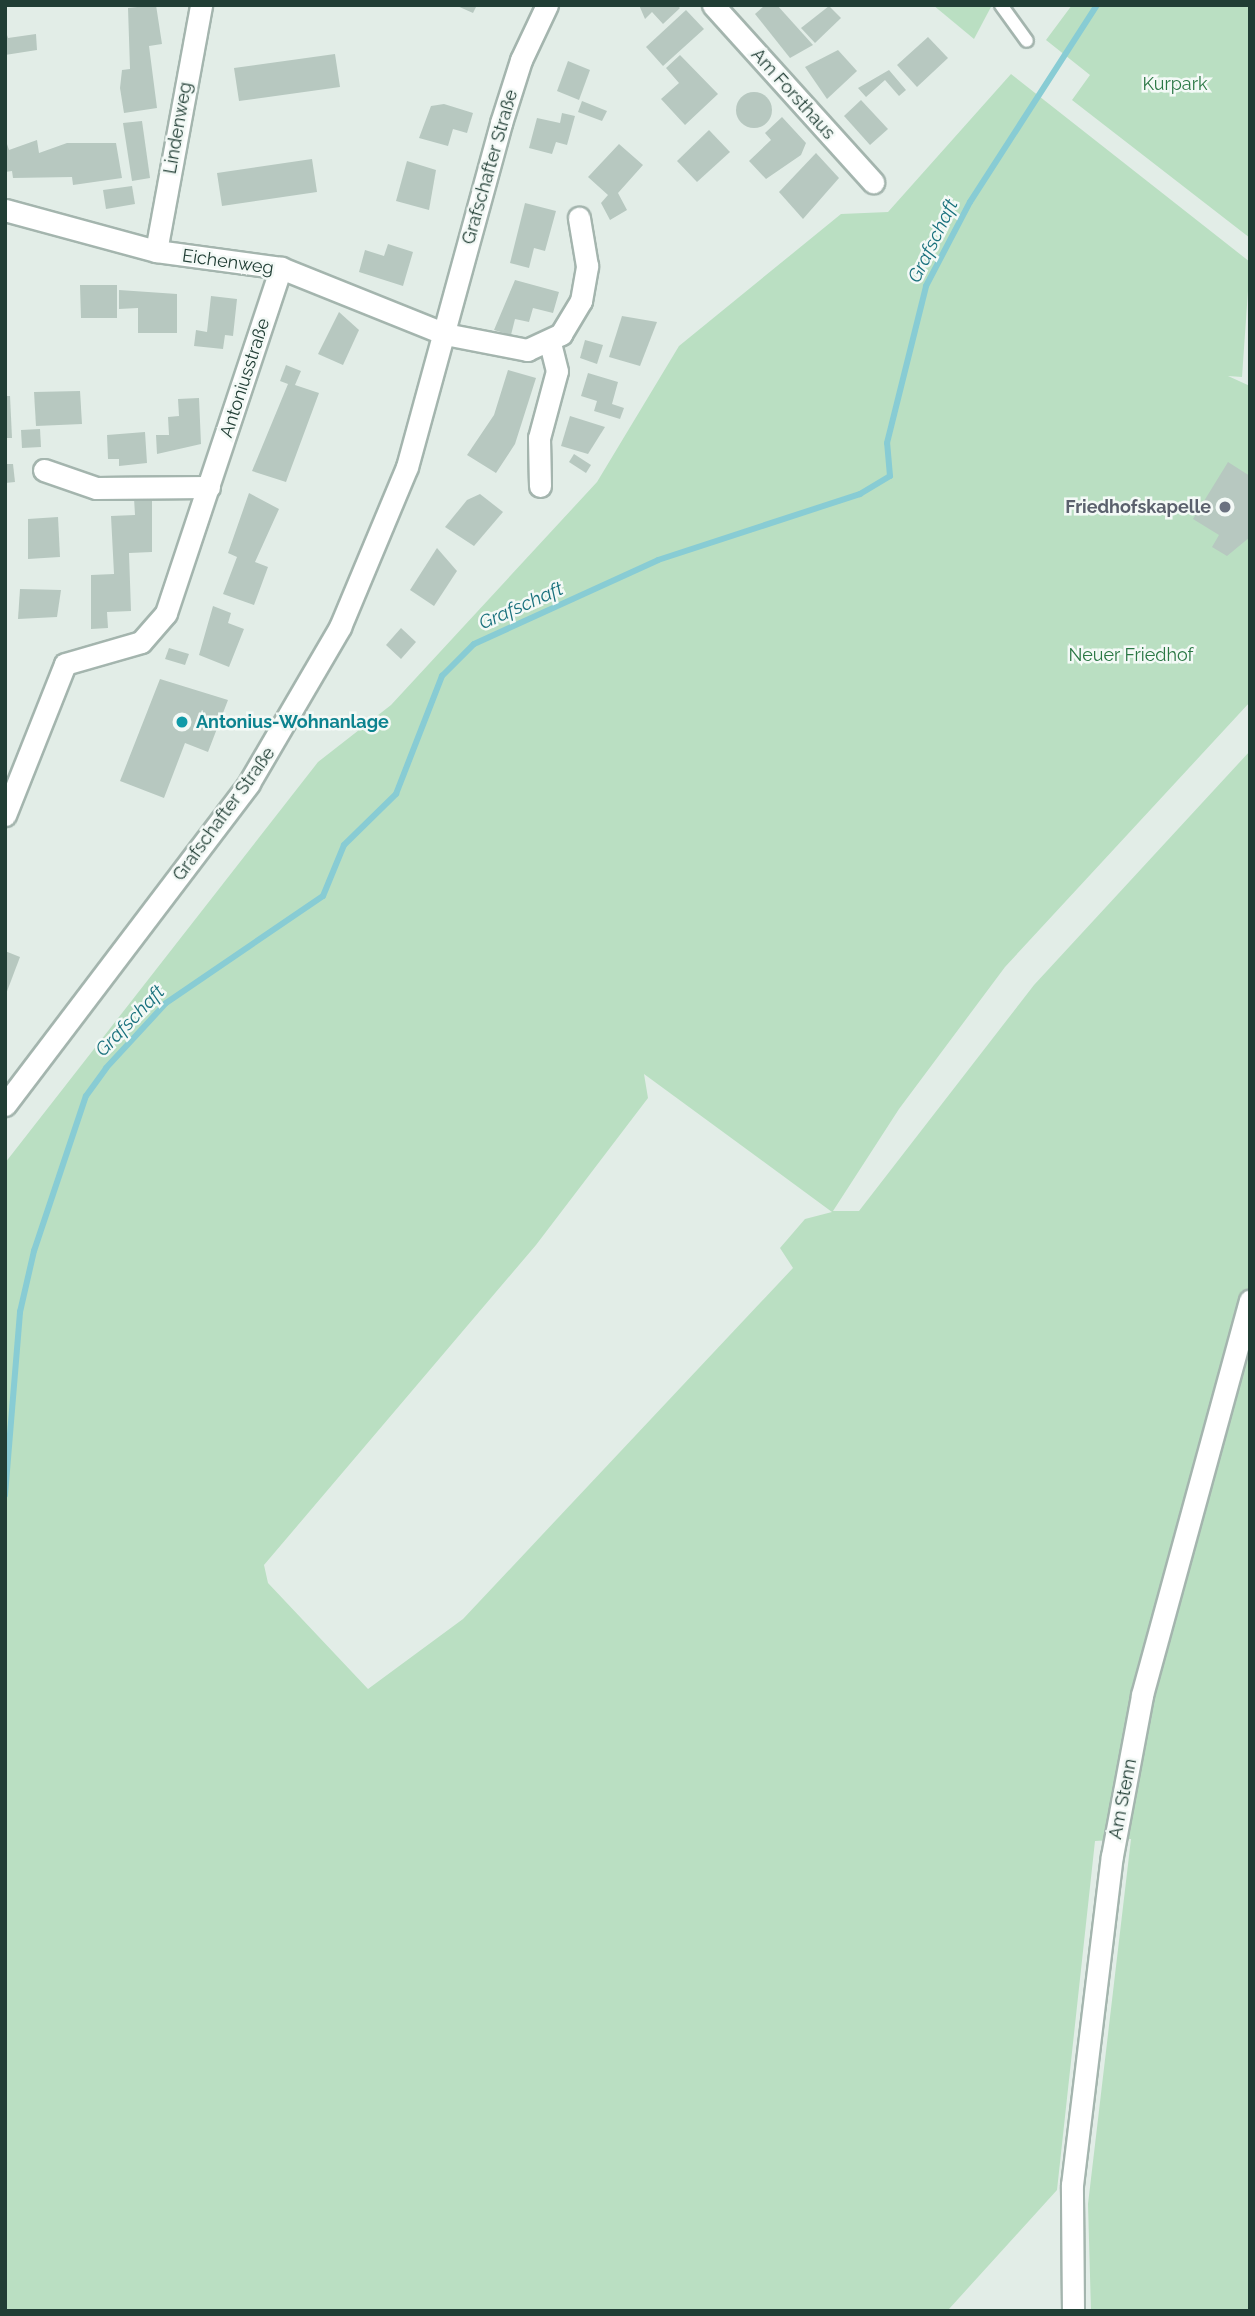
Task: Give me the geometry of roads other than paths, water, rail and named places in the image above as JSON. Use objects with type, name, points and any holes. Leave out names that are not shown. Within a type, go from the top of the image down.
[{"type":"street","name":"Lindenweg","points":[[156,251],[201,5]]},
{"type":"street","name":"Grafschafter Straße","points":[[5,1105],[249,783],[317,673],[394,504],[445,334],[521,60],[547,5]]},
{"type":"street","name":"Am Forsthaus","points":[[713,5],[873,183]]},
{"type":"street","name":"Eichenweg","points":[[5,210],[156,251],[281,268],[445,334]]},
{"type":"street","points":[[445,334],[514,350],[550,343],[576,314],[586,282],[579,218]]},
{"type":"street","name":"Antoniusstraße","points":[[5,814],[65,664],[141,642],[161,622],[209,487],[281,268]]},
{"type":"street","points":[[540,486],[539,438],[557,371],[550,343]]},
{"type":"street","points":[[44,470],[88,487],[209,487]]},
{"type":"street","name":"Am Stenn","points":[[1073,2311],[1072,2185],[1112,1856],[1142,1695],[1250,1301]]},
{"type":"lane","points":[[1001,5],[1027,41]]},
{"type":"waterway","name":"Grafschaft","points":[[5,1495],[20,1312],[34,1251],[86,1096],[106,1068],[166,1003],[323,896],[344,845],[396,794],[442,676],[474,644],[658,560],[860,494],[890,476],[887,443],[926,286],[970,202],[1097,5]]},
{"type":"place","name":"Friedhofskapelle","points":[[1225,507]]},
{"type":"place","name":"Antonius-Wohnanlage","points":[[182,722]]},
{"type":"park label","name":"Kurpark","points":[[1175,84]]},
{"type":"park label","name":"Neuer Friedhof","points":[[1131,655]]}]
